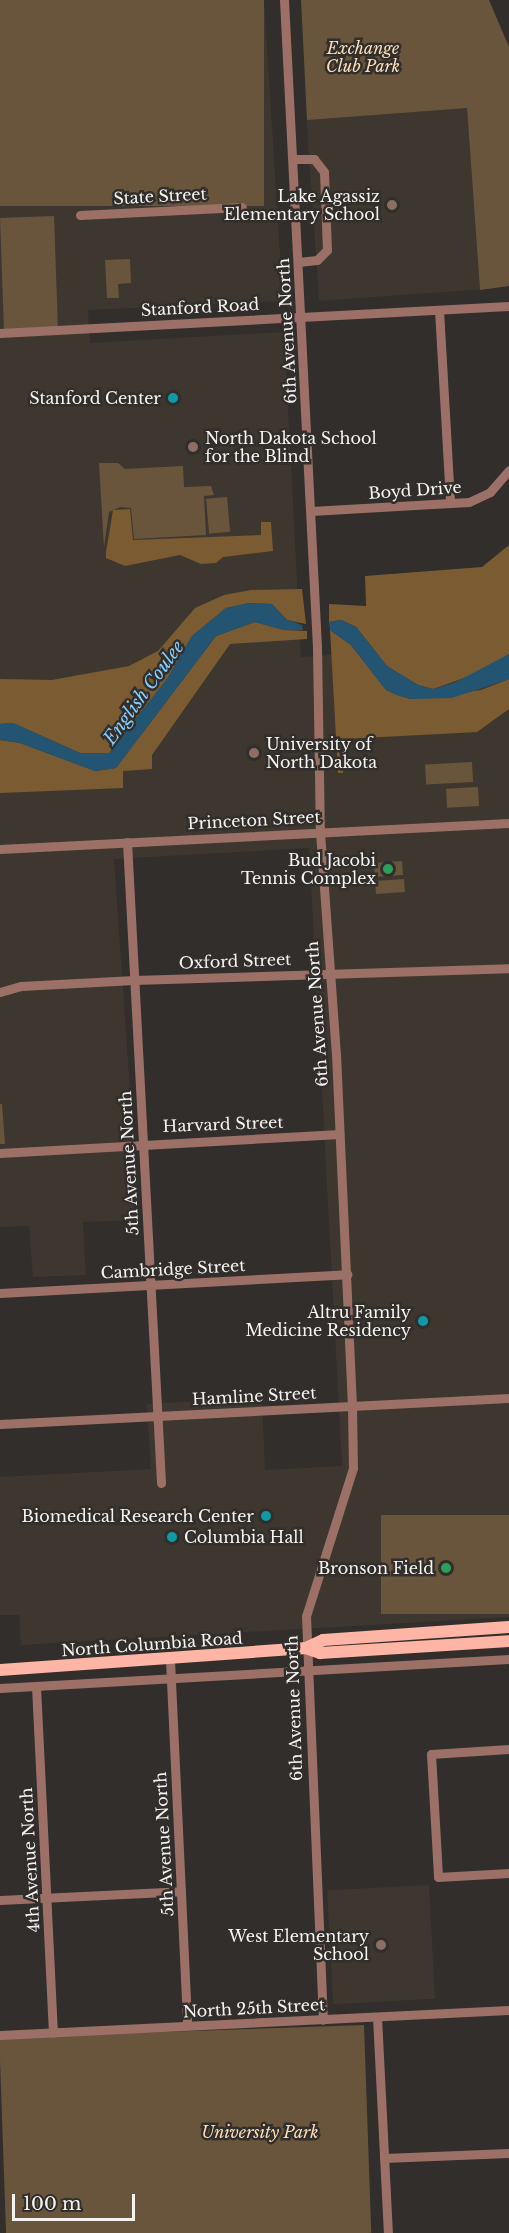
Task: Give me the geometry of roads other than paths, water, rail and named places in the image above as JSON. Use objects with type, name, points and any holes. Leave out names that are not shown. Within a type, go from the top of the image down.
[{"type":"main road","name":"North Columbia Road","points":[[0,1670],[171,1660],[306,1648],[322,1640],[509,1628]]},
{"type":"main road","name":"North Columbia Road","points":[[306,1648],[320,1653],[509,1641]]},
{"type":"street","name":"6th Avenue North","points":[[284,0],[311,511],[320,832],[347,1274],[352,1406],[353,1468],[306,1616],[323,2020]]},
{"type":"street","points":[[293,159],[314,159],[324,172],[327,250],[317,260],[298,261]]},
{"type":"street","name":"State Street","points":[[80,215],[242,207]]},
{"type":"street","name":"Stanford Road","points":[[0,333],[509,306]]},
{"type":"street","points":[[439,310],[450,503]]},
{"type":"street","name":"Boyd Drive","points":[[311,511],[450,503],[483,496],[502,482],[509,470]]},
{"type":"street","name":"Princeton Street","points":[[0,849],[509,823]]},
{"type":"street","name":"5th Avenue North","points":[[127,842],[161,1483]]},
{"type":"street","name":"Oxford Street","points":[[0,992],[21,986],[134,980],[509,968]]},
{"type":"street","name":"Harvard Street","points":[[0,1153],[143,1142],[339,1134]]},
{"type":"street","name":"Cambridge Street","points":[[0,1293],[347,1274]]},
{"type":"street","name":"Hamline Street","points":[[0,1424],[509,1398]]},
{"type":"street","points":[[0,1688],[509,1659]]},
{"type":"street","name":"5th Avenue North","points":[[171,1660],[188,2026]]},
{"type":"street","name":"4th Avenue North","points":[[36,1686],[53,2032]]},
{"type":"street","points":[[509,1749],[431,1754],[438,1877],[509,1873]]},
{"type":"street","points":[[0,1900],[182,1891]]},
{"type":"street","name":"North 25th Street","points":[[0,2035],[509,2010]]},
{"type":"street","points":[[377,2017],[388,2233]]},
{"type":"street","points":[[384,2158],[509,2152],[509,2163]]},
{"type":"water","points":[[249,603],[272,604],[287,620],[302,625],[303,630],[284,630],[255,622],[216,636],[116,768],[95,771],[20,743],[0,740],[0,724],[13,723],[80,753],[109,753],[167,679],[192,636],[226,608]]},
{"type":"water","points":[[341,620],[356,627],[387,666],[418,685],[433,689],[454,683],[509,654],[509,679],[452,698],[411,699],[397,695],[386,690],[351,645],[330,630],[329,622]]},
{"type":"place","name":"Lake Agassiz Elementary School","points":[[392,205]]},
{"type":"place","name":"Stanford Center","points":[[173,398]]},
{"type":"place","name":"North Dakota School for the Blind","points":[[193,447]]},
{"type":"place","name":"University of North Dakota","points":[[254,753]]},
{"type":"place","name":"Bud Jacobi Tennis Complex","points":[[388,869]]},
{"type":"place","name":"Altru Family Medicine Residency","points":[[423,1321]]},
{"type":"place","name":"Biomedical Research Center","points":[[266,1516]]},
{"type":"place","name":"Columbia Hall","points":[[172,1537]]},
{"type":"place","name":"Bronson Field","points":[[446,1568]]},
{"type":"place","name":"West Elementary School","points":[[381,1945]]},
{"type":"park label","name":"Exchange Club Park","points":[[363,57]]},
{"type":"park label","name":"University Park","points":[[260,2132]]},
{"type":"water label","name":"English Coulee","points":[[144,693]]}]
